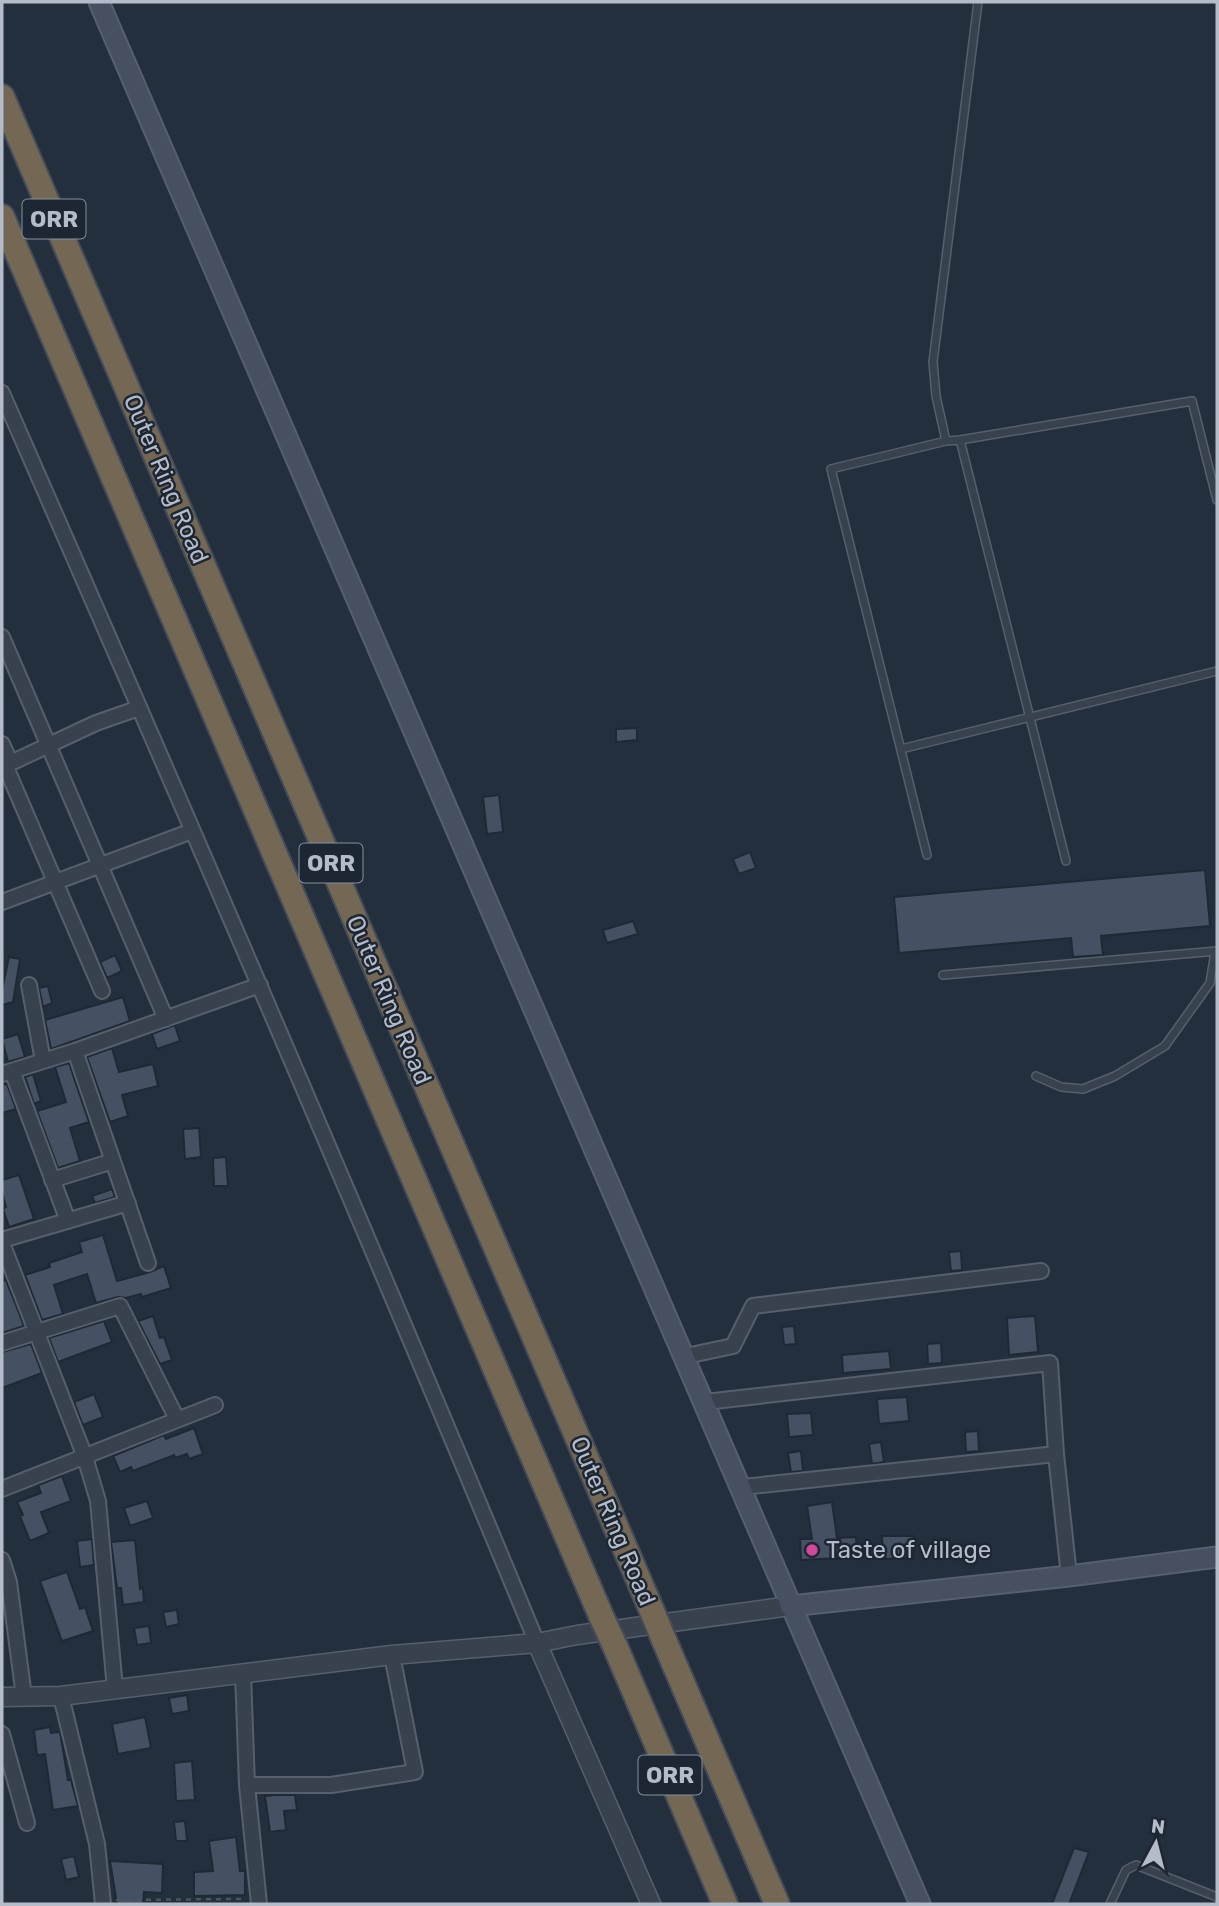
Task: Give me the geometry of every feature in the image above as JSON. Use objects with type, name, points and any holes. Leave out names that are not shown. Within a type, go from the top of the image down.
[{"type":"highway","name":"Outer Ring Road","points":[[2,97],[777,1904]]},
{"type":"highway","name":"Outer Ring Road","points":[[2,216],[725,1904]]},
{"type":"main road","points":[[99,2],[686,1356],[790,1606],[920,1904]]},
{"type":"main road","points":[[790,1606],[1217,1557]]},
{"type":"street","points":[[2,393],[260,985],[537,1643],[651,1904]]},
{"type":"street","points":[[2,637],[166,1019]]},
{"type":"street","points":[[5,765],[48,744],[139,708]]},
{"type":"street","points":[[2,744],[5,765],[102,991]]},
{"type":"street","points":[[2,902],[192,831]]},
{"type":"street","points":[[29,985],[43,1061]]},
{"type":"street","points":[[68,1222],[7,1072],[75,1051],[260,985]]},
{"type":"street","points":[[75,1051],[148,1263]]},
{"type":"street","points":[[52,1180],[113,1161]]},
{"type":"street","points":[[115,1689],[98,1501],[85,1457],[2,1242],[128,1203]]},
{"type":"street","points":[[686,1356],[733,1346],[753,1306],[1041,1271]]},
{"type":"street","points":[[2,1343],[120,1306],[177,1419]]},
{"type":"street","points":[[705,1402],[1050,1363],[1056,1454],[1069,1576]]},
{"type":"street","points":[[2,1489],[215,1405]]},
{"type":"street","points":[[742,1487],[1056,1454]]},
{"type":"street","points":[[2,1560],[9,1582],[24,1697]]},
{"type":"street","points":[[2,1697],[61,1696],[391,1655],[537,1643],[790,1606]]},
{"type":"street","points":[[247,1785],[331,1785],[415,1772],[391,1655]]},
{"type":"street","points":[[243,1673],[247,1785],[259,1902]]},
{"type":"street","points":[[61,1696],[97,1844],[103,1902]]},
{"type":"street","points":[[2,1734],[6,1761],[27,1823]]},
{"type":"lane","points":[[946,441],[936,396],[933,362],[978,2]]},
{"type":"lane","points":[[927,855],[831,469],[946,441],[1192,401],[1217,500]]},
{"type":"lane","points":[[960,440],[1066,861]]},
{"type":"lane","points":[[901,749],[1217,671]]},
{"type":"lane","points":[[943,975],[1216,952],[1210,983],[1165,1046],[1115,1076],[1083,1089],[1061,1087],[1036,1076]]},
{"type":"lane","points":[[1110,1904],[1126,1870],[1136,1865],[1217,1897]]},
{"type":"path","points":[[103,1902],[259,1902]]},
{"type":"building","points":[[637,728],[637,740],[616,742],[616,729]]},
{"type":"building","points":[[499,795],[503,832],[487,834],[483,797]]},
{"type":"building","points":[[750,852],[756,868],[739,874],[733,859]]},
{"type":"building","points":[[1205,870],[1210,926],[1101,936],[1103,955],[1073,957],[1071,938],[899,953],[894,897]]},
{"type":"building","points":[[633,921],[638,934],[607,943],[603,930]]},
{"type":"building","points":[[115,955],[122,971],[107,978],[100,962]]},
{"type":"building","points":[[9,957],[20,959],[13,1002],[2,1005],[2,990]]},
{"type":"building","points":[[48,986],[52,1003],[43,1007],[39,988]]},
{"type":"building","points":[[123,997],[130,1021],[51,1049],[45,1020]]},
{"type":"building","points":[[175,1025],[180,1041],[157,1049],[152,1034]]},
{"type":"building","points":[[18,1034],[25,1057],[8,1062],[2,1039]]},
{"type":"building","points":[[112,1048],[119,1072],[153,1064],[158,1086],[122,1095],[128,1116],[110,1122],[87,1057]]},
{"type":"building","points":[[69,1063],[89,1122],[70,1128],[80,1161],[58,1168],[37,1111],[66,1102],[55,1067]]},
{"type":"building","points":[[33,1074],[41,1101],[34,1104],[25,1077]]},
{"type":"building","points":[[7,1084],[16,1109],[2,1113],[2,1085]]},
{"type":"building","points":[[199,1128],[201,1157],[185,1159],[183,1129]]},
{"type":"building","points":[[226,1157],[228,1186],[214,1186],[213,1158]]},
{"type":"building","points":[[19,1175],[34,1219],[9,1227],[3,1209],[6,1207],[2,1180]]},
{"type":"building","points":[[112,1189],[115,1197],[95,1203],[92,1196]]},
{"type":"building","points":[[103,1235],[117,1281],[164,1266],[171,1288],[142,1297],[141,1294],[118,1297],[96,1303],[87,1274],[54,1285],[63,1314],[42,1320],[25,1275],[50,1267],[49,1263],[82,1252],[79,1242]]},
{"type":"building","points":[[961,1251],[962,1270],[951,1271],[949,1252]]},
{"type":"building","points":[[6,1280],[24,1326],[2,1333],[2,1281]]},
{"type":"building","points":[[153,1316],[160,1338],[164,1337],[172,1360],[160,1364],[138,1321]]},
{"type":"building","points":[[1035,1316],[1038,1352],[1009,1355],[1007,1318]]},
{"type":"building","points":[[104,1321],[112,1342],[58,1362],[49,1338]]},
{"type":"building","points":[[794,1326],[796,1344],[784,1345],[782,1327]]},
{"type":"building","points":[[941,1343],[942,1363],[928,1364],[927,1344]]},
{"type":"building","points":[[31,1344],[42,1373],[2,1388],[2,1352]]},
{"type":"building","points":[[889,1351],[891,1369],[843,1373],[842,1355]]},
{"type":"building","points":[[94,1394],[103,1417],[83,1425],[74,1402]]},
{"type":"building","points":[[907,1397],[909,1421],[879,1424],[877,1399]]},
{"type":"building","points":[[811,1413],[813,1435],[789,1437],[787,1414]]},
{"type":"building","points":[[194,1428],[203,1454],[189,1459],[187,1454],[175,1458],[174,1455],[133,1471],[131,1467],[120,1472],[113,1456],[164,1435],[166,1439]]},
{"type":"building","points":[[978,1431],[979,1451],[966,1452],[965,1432]]},
{"type":"building","points":[[881,1442],[884,1462],[872,1464],[869,1444]]},
{"type":"building","points":[[801,1451],[803,1471],[791,1472],[788,1453]]},
{"type":"building","points":[[62,1476],[71,1501],[41,1512],[49,1533],[30,1541],[17,1502],[41,1493],[38,1485]]},
{"type":"building","points":[[147,1501],[153,1518],[130,1526],[124,1508]]},
{"type":"building","points":[[832,1502],[837,1538],[856,1537],[857,1557],[801,1560],[800,1539],[812,1539],[807,1506]]},
{"type":"building","points":[[882,1536],[914,1536],[914,1558],[883,1559]]},
{"type":"building","points":[[92,1539],[94,1565],[80,1567],[77,1541]]},
{"type":"building","points":[[135,1540],[144,1602],[123,1605],[121,1588],[117,1588],[111,1542]]},
{"type":"building","points":[[67,1572],[80,1609],[85,1607],[93,1631],[62,1641],[40,1581]]},
{"type":"building","points":[[177,1610],[179,1624],[166,1627],[163,1612]]},
{"type":"building","points":[[149,1626],[151,1643],[137,1645],[134,1628]]},
{"type":"building","points":[[187,1695],[189,1711],[172,1714],[169,1698]]},
{"type":"building","points":[[145,1717],[151,1748],[118,1754],[112,1724]]},
{"type":"building","points":[[50,1727],[51,1733],[60,1732],[68,1780],[71,1780],[78,1806],[53,1810],[45,1754],[37,1755],[34,1730]]},
{"type":"building","points":[[192,1761],[195,1800],[176,1801],[174,1763]]},
{"type":"building","points":[[295,1795],[297,1810],[284,1811],[286,1830],[270,1832],[265,1796]]},
{"type":"building","points":[[185,1821],[187,1841],[176,1841],[174,1822]]},
{"type":"building","points":[[236,1837],[240,1871],[245,1871],[245,1895],[194,1896],[194,1872],[213,1871],[209,1841]]},
{"type":"building","points":[[1074,1848],[1089,1852],[1069,1904],[1052,1904]]},
{"type":"building","points":[[74,1856],[79,1877],[66,1880],[61,1859]]},
{"type":"building","points":[[110,1861],[163,1864],[162,1893],[144,1892],[143,1904],[117,1904]]},
{"type":"place","name":"Taste of village","points":[[812,1550]]}]
